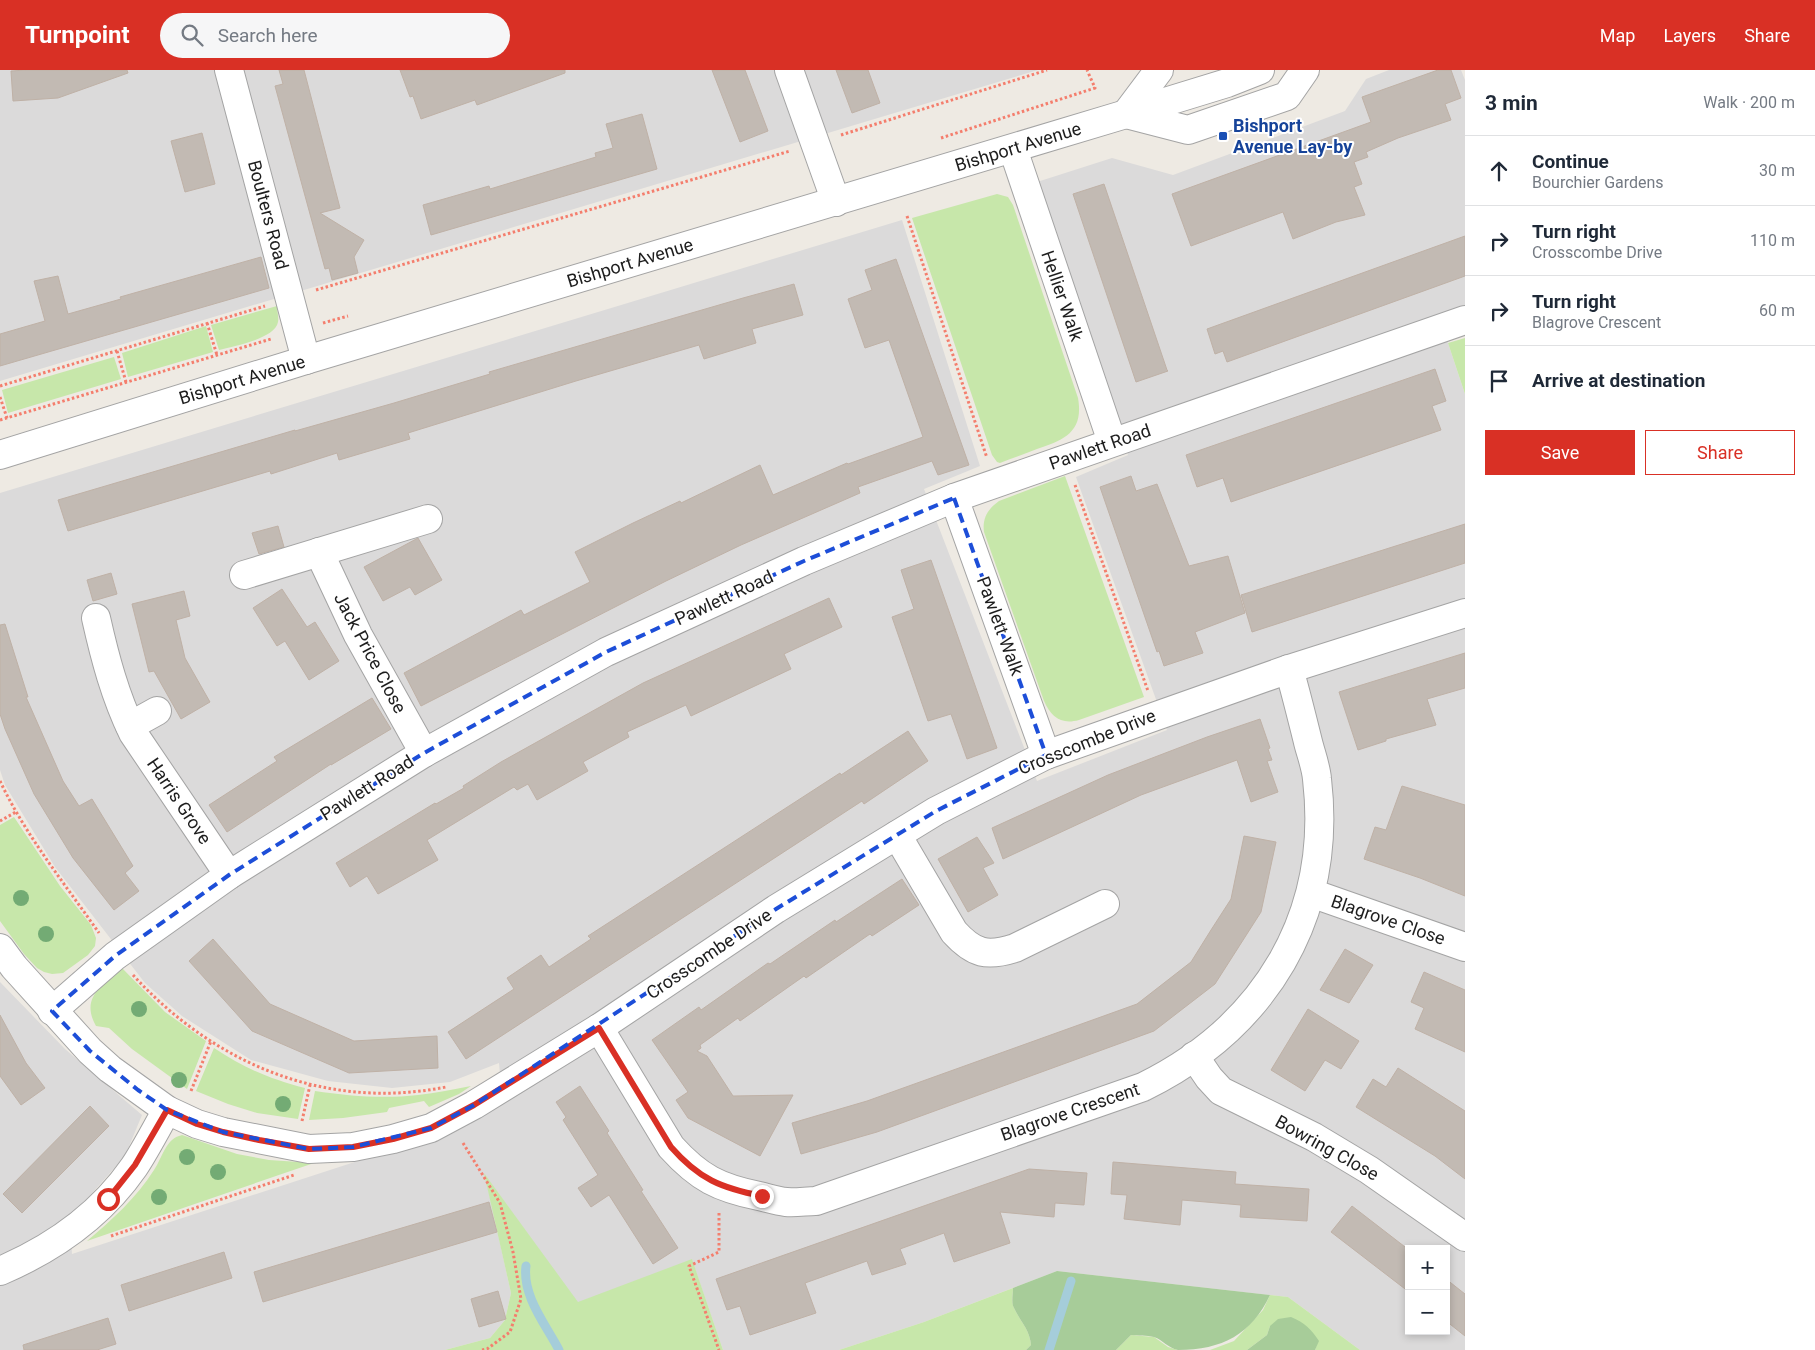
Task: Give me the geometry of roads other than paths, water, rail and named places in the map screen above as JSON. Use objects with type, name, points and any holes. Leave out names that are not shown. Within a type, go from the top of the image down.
[{"type":"street","name":"Boulters Road","points":[[229,70],[306,360]]},
{"type":"street","points":[[789,70],[836,202]]},
{"type":"street","points":[[1159,70],[1126,114],[1188,130],[1287,96],[1306,70]]},
{"type":"street","name":"Bishport Avenue","points":[[0,455],[306,360],[1013,149],[1227,83],[1260,70]]},
{"type":"street","name":"Hellier Walk","points":[[1013,149],[1112,442]]},
{"type":"street","name":"Pawlett Road","points":[[52,1011],[115,956],[229,875],[424,753],[606,652],[804,560],[954,498],[1465,320]]},
{"type":"street","name":"Pawlett Walk","points":[[954,498],[1046,755]]},
{"type":"street","points":[[244,575],[428,519]]},
{"type":"street","name":"Jack Price Close","points":[[319,552],[358,634],[424,753]]},
{"type":"street","name":"Crosscombe Drive","points":[[5,963],[110,1069],[174,1114],[223,1132],[309,1149],[353,1147],[393,1139],[431,1128],[474,1105],[599,1028],[776,908],[936,811],[1046,755],[1289,669],[1465,613]]},
{"type":"street","name":"Harris Grove","points":[[96,618],[112,684],[130,726],[144,751],[229,875]]},
{"type":"street","name":"Blagrove Crescent","points":[[599,1028],[671,1147],[684,1161],[719,1186],[787,1202],[816,1201],[1143,1087],[1168,1074],[1235,1024],[1270,983],[1291,946],[1311,893],[1320,825],[1317,778],[1289,669]]},
{"type":"street","points":[[130,726],[157,712]]},
{"type":"street","points":[[896,835],[954,932],[975,950],[988,954],[1015,948],[1105,904]]},
{"type":"street","name":"Blagrove Close","points":[[1311,893],[1465,947]]},
{"type":"street","name":"Bowring Close","points":[[1194,1056],[1209,1078],[1221,1091],[1314,1137],[1369,1170],[1465,1237]]},
{"type":"street","points":[[0,1272],[36,1255],[61,1240],[80,1225],[108,1199],[174,1114]]},
{"type":"waterway","points":[[526,1266],[526,1277],[531,1299],[559,1350]]},
{"type":"waterway","points":[[1049,1350],[1071,1281]]},
{"type":"place","name":"Bishport Avenue Lay-by","points":[[1223,136]]}]
